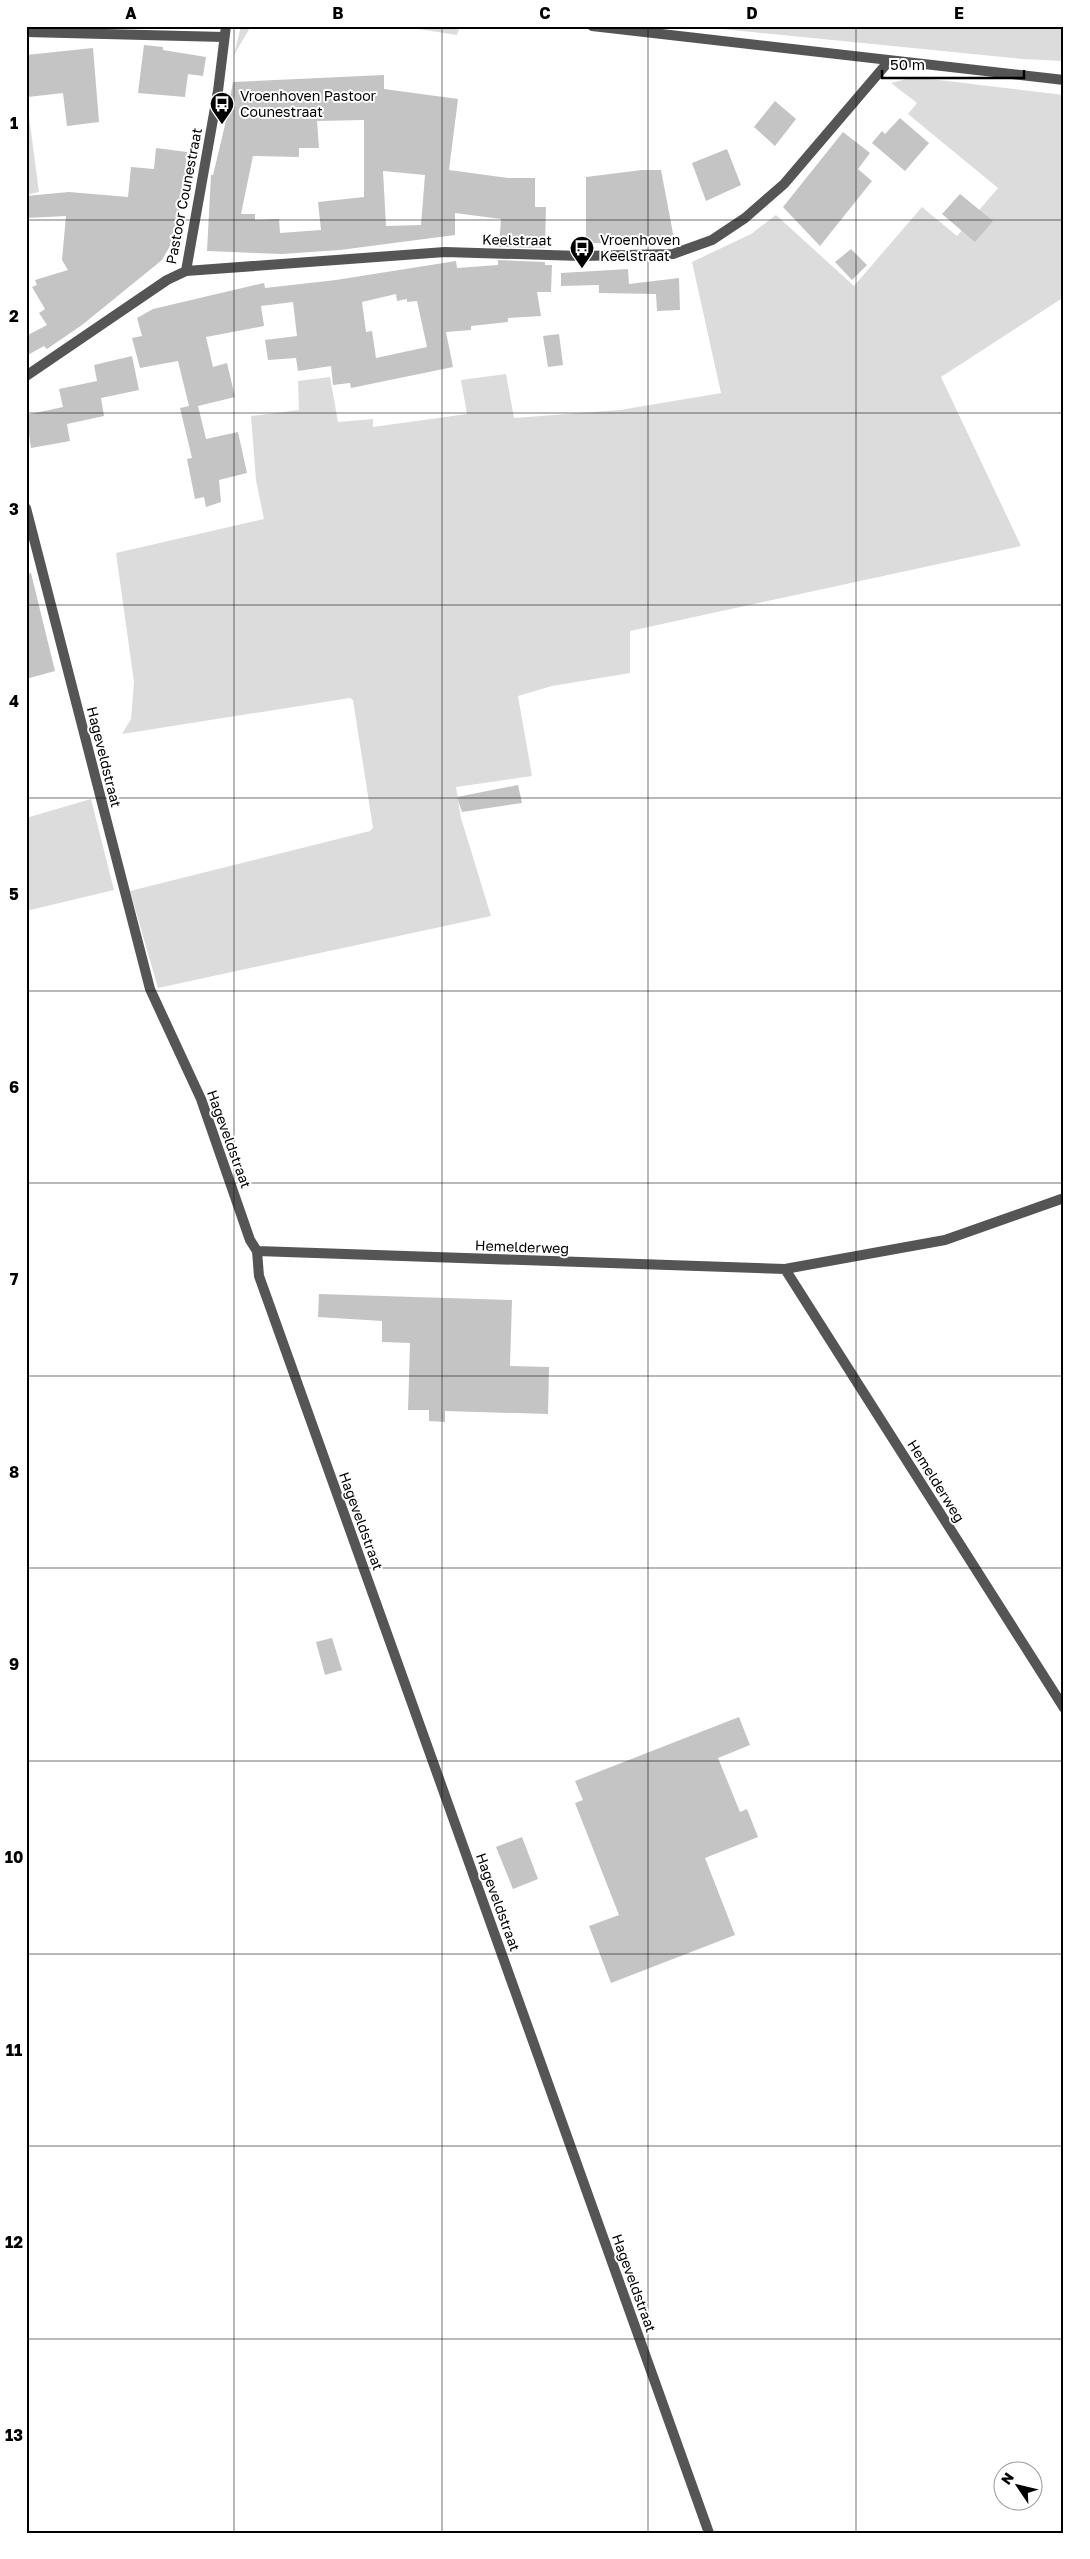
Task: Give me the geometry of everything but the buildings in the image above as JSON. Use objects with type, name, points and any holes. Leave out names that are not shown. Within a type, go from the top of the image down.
[{"type":"street","name":"Pastoor Counestraat","points":[[26,376],[166,280],[186,271],[218,90],[226,26]]},
{"type":"street","points":[[592,26],[1064,80]]},
{"type":"street","points":[[26,32],[224,37]]},
{"type":"street","name":"Keelstraat","points":[[186,271],[445,252],[581,256],[673,254],[712,240],[745,218],[777,190],[889,60]]},
{"type":"street","name":"Hageveldstraat","points":[[26,508],[150,989],[201,1099],[250,1240],[257,1252],[259,1276],[709,2533]]},
{"type":"street","name":"Hemelderweg","points":[[257,1252],[785,1269],[945,1240],[1064,1198]]},
{"type":"street","name":"Hemelderweg","points":[[785,1269],[1064,1708]]},
{"type":"shaded area","points":[[84,26],[186,26],[101,28]]},
{"type":"shaded area","points":[[241,26],[251,26],[234,55]]},
{"type":"shaded area","points":[[399,26],[460,26],[457,35]]},
{"type":"shaded area","points":[[692,26],[1064,26],[1064,61],[1022,59]]},
{"type":"shaded area","points":[[914,77],[1064,95],[1064,297],[941,377],[1021,546],[630,631],[630,673],[552,686],[518,696],[532,776],[456,787],[461,818],[491,916],[158,988],[130,891],[370,831],[373,828],[353,700],[350,698],[122,734],[131,719],[134,682],[116,553],[264,519],[256,480],[251,416],[299,410],[298,381],[330,377],[338,422],[373,419],[373,427],[467,414],[461,380],[506,374],[514,418],[620,410],[721,393],[692,262],[751,234],[776,215],[854,286],[922,207],[957,236],[998,188],[908,114],[917,103],[891,83]]},
{"type":"shaded area","points":[[26,94],[39,192],[26,195]]},
{"type":"shaded area","points":[[91,799],[114,890],[26,911],[26,818]]},
{"type":"place","name":"Vroenhoven Pastoor Counestraat","points":[[222,125]]},
{"type":"place","name":"Vroenhoven Keelstraat","points":[[582,269]]}]
